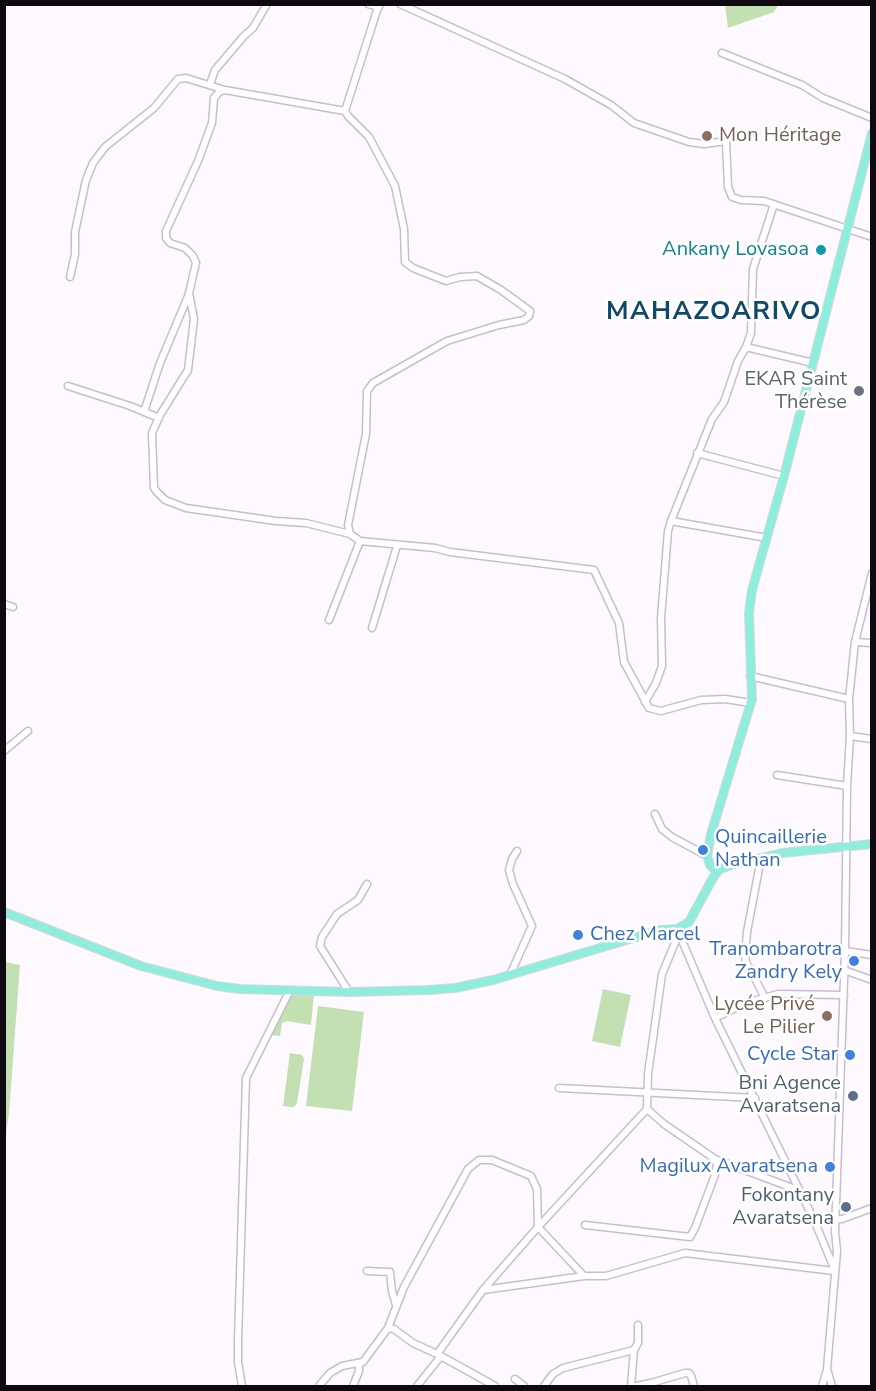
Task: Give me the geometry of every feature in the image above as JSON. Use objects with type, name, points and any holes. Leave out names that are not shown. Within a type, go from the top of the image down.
[{"type":"main road","points":[[717,872],[710,865],[706,856],[751,702],[748,613],[752,590],[784,476],[872,133]]},
{"type":"main road","points":[[4,912],[112,955],[170,975],[218,986],[350,992],[400,992],[455,988],[510,975],[650,933],[677,929],[688,922],[717,872],[732,865],[782,853],[872,844]]},
{"type":"street","points":[[210,84],[215,70],[253,28],[267,4]]},
{"type":"street","points":[[345,111],[379,6],[368,4]]},
{"type":"street","points":[[400,4],[565,79],[611,105],[634,123],[689,142],[704,144],[726,141],[728,187],[732,197],[741,201],[764,201],[872,237]]},
{"type":"street","points":[[722,53],[802,85],[823,98],[872,118]]},
{"type":"street","points":[[70,277],[75,254],[75,232],[79,210],[86,180],[93,163],[105,147],[154,108],[178,79],[186,78],[225,90],[345,111],[369,137],[394,186],[404,229],[405,262],[413,268],[446,281],[477,276],[530,311],[529,316],[524,320],[447,341],[373,383],[368,391],[366,434],[348,525],[350,534]]},
{"type":"street","points":[[144,412],[160,363],[189,293],[196,263],[185,248],[170,243],[166,238],[166,231],[212,123],[214,98],[219,92],[225,90]]},
{"type":"street","points":[[645,702],[657,683],[662,666],[661,618],[668,531],[711,419],[724,402],[738,361],[751,333],[753,269],[774,204]]},
{"type":"street","points":[[189,293],[194,319],[188,370],[152,433],[154,488],[165,500],[186,507],[276,521],[306,523],[350,534],[360,541],[435,548],[450,552],[594,570],[619,623],[624,662],[649,708],[661,711],[701,700],[725,699],[751,702]]},
{"type":"street","points":[[746,347],[813,363]]},
{"type":"street","points":[[68,386],[159,418]]},
{"type":"street","points":[[697,453],[784,476]]},
{"type":"street","points":[[671,521],[767,538]]},
{"type":"street","points":[[329,620],[360,541]]},
{"type":"street","points":[[372,628],[397,546]]},
{"type":"street","points":[[822,1386],[827,1369],[837,1251],[835,1232],[844,995],[849,699],[855,642],[872,573]]},
{"type":"street","points":[[4,604],[13,607]]},
{"type":"street","points":[[855,642],[872,643]]},
{"type":"street","points":[[750,676],[849,699]]},
{"type":"street","points":[[4,751],[28,731]]},
{"type":"street","points":[[850,736],[872,739]]},
{"type":"street","points":[[777,775],[847,786]]},
{"type":"street","points":[[655,814],[662,829],[706,856]]},
{"type":"street","points":[[510,975],[532,926],[513,885],[509,870],[517,851]]},
{"type":"street","points":[[761,858],[745,955],[746,962],[764,999]]},
{"type":"street","points":[[350,992],[320,946],[322,937],[337,914],[358,900],[368,884]]},
{"type":"street","points":[[677,929],[715,1018],[814,1220],[834,1270]]},
{"type":"street","points":[[677,929],[675,943],[662,974],[646,1094],[647,1109],[715,1160],[798,1190]]},
{"type":"street","points":[[845,951],[872,955]]},
{"type":"street","points":[[844,970],[872,980]]},
{"type":"street","points":[[242,1386],[238,1362],[238,1340],[246,1078],[290,990]]},
{"type":"street","points":[[715,1018],[746,1003],[778,994],[844,995]]},
{"type":"street","points":[[559,1088],[755,1098]]},
{"type":"street","points":[[417,1386],[483,1290],[647,1109]]},
{"type":"street","points":[[319,1386],[330,1373],[342,1366],[363,1362],[388,1328],[404,1287],[468,1169],[478,1160],[492,1160],[531,1176],[537,1189],[538,1227],[584,1276]]},
{"type":"street","points":[[585,1225],[690,1237],[711,1185],[717,1164],[715,1160]]},
{"type":"street","points":[[814,1220],[842,1219],[872,1208]]},
{"type":"street","points":[[483,1290],[584,1276],[606,1276],[685,1253],[834,1270]]},
{"type":"street","points":[[367,1271],[390,1272],[396,1306]]},
{"type":"street","points":[[638,1324],[638,1343],[634,1350],[633,1386],[651,1385],[689,1373],[694,1386]]},
{"type":"street","points":[[388,1328],[394,1329],[413,1343],[495,1386]]},
{"type":"street","points":[[544,1386],[553,1374],[563,1368],[634,1350]]},
{"type":"street","points":[[353,1386],[359,1371],[359,1363]]},
{"type":"street","points":[[827,1369],[832,1386]]},
{"type":"street","points":[[515,1379],[524,1386]]},
{"type":"green space","points":[[725,4],[778,5],[774,12],[728,28]]},
{"type":"green space","points":[[5,962],[20,965],[5,1141]]},
{"type":"green space","points":[[603,989],[631,995],[620,1047],[592,1041]]},
{"type":"green space","points":[[291,994],[314,994],[311,1025],[287,1021],[282,1023],[280,1036],[270,1035]]},
{"type":"green space","points":[[318,1006],[364,1012],[352,1111],[306,1106]]},
{"type":"green space","points":[[290,1053],[302,1055],[304,1059],[297,1103],[294,1107],[283,1106]]},
{"type":"place","name":"Mon Héritage","points":[[707,136]]},
{"type":"place","name":"Ankany Lovasoa","points":[[821,250]]},
{"type":"place","name":"EKAR Saint Thérèse","points":[[859,391]]},
{"type":"place","name":"Quincaillerie Nathan","points":[[703,850]]},
{"type":"place","name":"Chez Marcel","points":[[578,935]]},
{"type":"place","name":"Tranombarotra Zandry Kely","points":[[854,961]]},
{"type":"place","name":"Lycée Privé Le Pilier","points":[[827,1016]]},
{"type":"place","name":"Cycle Star","points":[[850,1055]]},
{"type":"place","name":"Bni Agence Avaratsena","points":[[853,1096]]},
{"type":"place","name":"Magilux Avaratsena","points":[[830,1167]]},
{"type":"place","name":"Fokontany Avaratsena","points":[[846,1207]]},
{"type":"district","name":"MAHAZOARIVO","points":[[714,313]]}]
